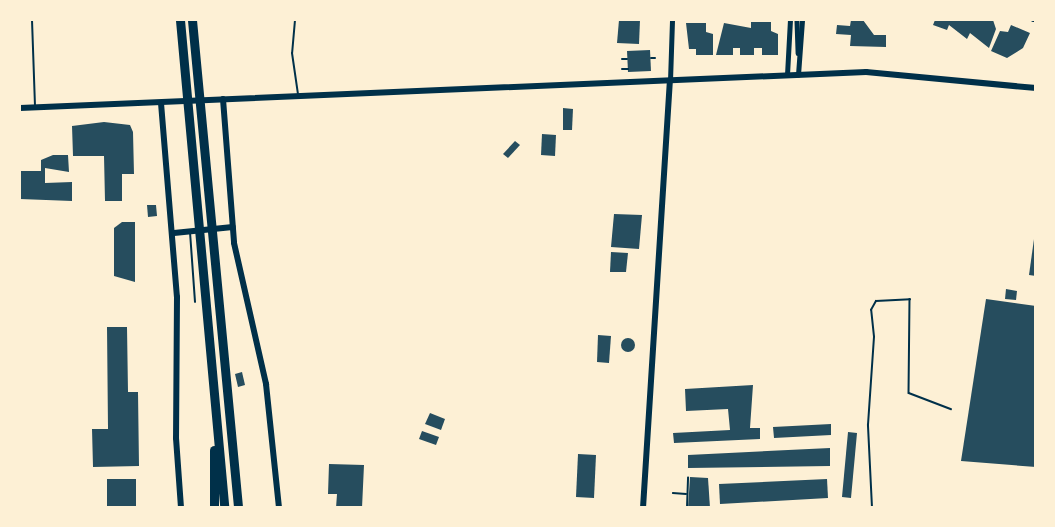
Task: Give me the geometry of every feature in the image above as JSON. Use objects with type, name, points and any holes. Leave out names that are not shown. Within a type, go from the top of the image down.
[{"type":"highway","points":[[180,20],[224,507]]},
{"type":"highway","points":[[192,20],[222,351],[239,507]]},
{"type":"highway","points":[[214,507],[215,400]]},
{"type":"street","points":[[643,507],[672,20]]},
{"type":"street","points":[[787,75],[790,20],[800,20],[798,75]]},
{"type":"street","points":[[20,108],[787,75],[897,73],[1035,88]]},
{"type":"street","points":[[223,99],[233,227],[267,392],[279,507]]},
{"type":"street","points":[[161,103],[174,233],[181,507]]},
{"type":"street","points":[[174,233],[233,227]]},
{"type":"lane","points":[[32,20],[34,107]]},
{"type":"lane","points":[[295,20],[292,53],[298,96]]},
{"type":"lane","points":[[622,59],[627,59]]},
{"type":"lane","points":[[622,69],[628,69]]},
{"type":"lane","points":[[190,232],[195,302]]},
{"type":"path","points":[[872,507],[868,425],[874,337],[871,310],[876,302],[910,299],[909,393],[951,409]]},
{"type":"path","points":[[687,507],[688,478]]},
{"type":"path","points":[[673,493],[687,494]]},
{"type":"building","points":[[619,20],[640,20],[639,44],[617,43]]},
{"type":"building","points":[[851,20],[863,20],[874,35],[886,35],[886,47],[850,46],[851,35],[836,34],[837,25],[850,26]]},
{"type":"building","points":[[935,20],[993,20],[996,29],[989,48],[970,33],[967,39],[949,25],[947,30],[933,25]]},
{"type":"building","points":[[751,22],[771,22],[771,31],[778,34],[778,55],[762,55],[762,48],[754,48],[754,55],[740,55],[740,48],[733,48],[733,55],[716,55],[724,23],[751,28]]},
{"type":"building","points":[[686,23],[706,23],[706,32],[713,34],[713,55],[696,55],[696,49],[689,49]]},
{"type":"building","points":[[1011,25],[1030,33],[1023,48],[1007,58],[991,51],[1000,31],[1008,32]]},
{"type":"building","points":[[650,50],[651,71],[628,72],[627,51]]},
{"type":"building","points":[[563,108],[573,109],[572,130],[563,130]]},
{"type":"building","points":[[104,122],[130,125],[133,132],[134,174],[122,174],[122,201],[105,201],[104,156],[73,156],[72,126]]},
{"type":"building","points":[[542,134],[556,135],[555,156],[541,155]]},
{"type":"building","points":[[515,141],[520,145],[508,158],[503,154]]},
{"type":"building","points":[[53,155],[68,155],[69,172],[45,168],[45,183],[72,182],[72,201],[20,199],[20,171],[41,171],[41,160]]},
{"type":"building","points":[[147,205],[156,205],[157,216],[148,217]]},
{"type":"building","points":[[614,214],[642,215],[639,249],[611,247]]},
{"type":"building","points":[[122,222],[135,222],[135,282],[114,276],[114,228]]},
{"type":"building","points":[[1034,239],[1036,239],[1036,276],[1029,275]]},
{"type":"building","points":[[611,252],[628,253],[626,272],[610,272]]},
{"type":"building","points":[[1006,289],[1017,291],[1016,300],[1005,299]]},
{"type":"building","points":[[986,299],[1036,306],[1036,467],[961,461]]},
{"type":"building","points":[[107,327],[127,327],[128,392],[138,392],[139,466],[93,467],[92,429],[108,429]]},
{"type":"building","points":[[598,335],[611,336],[609,363],[597,362]]},
{"type":"building","points":[[625,338],[631,338],[635,345],[631,352],[625,352],[621,348],[621,342]]},
{"type":"building","points":[[242,372],[245,385],[238,387],[235,374]]},
{"type":"building","points":[[753,385],[750,428],[760,428],[760,439],[674,443],[673,433],[730,430],[728,409],[686,411],[685,389]]},
{"type":"building","points":[[430,413],[445,419],[441,430],[425,424]]},
{"type":"building","points":[[831,424],[831,435],[774,438],[773,427]]},
{"type":"building","points":[[422,431],[439,437],[436,445],[419,439]]},
{"type":"building","points":[[848,432],[857,433],[851,498],[842,497]]},
{"type":"building","points":[[830,448],[830,466],[688,468],[688,455]]},
{"type":"building","points":[[578,454],[596,455],[594,498],[576,497]]},
{"type":"building","points":[[329,464],[364,465],[362,508],[336,508],[337,494],[328,494]]},
{"type":"building","points":[[690,477],[708,478],[710,508],[688,508]]},
{"type":"building","points":[[107,479],[136,479],[136,508],[107,508]]},
{"type":"building","points":[[827,479],[828,498],[720,504],[719,484]]}]
